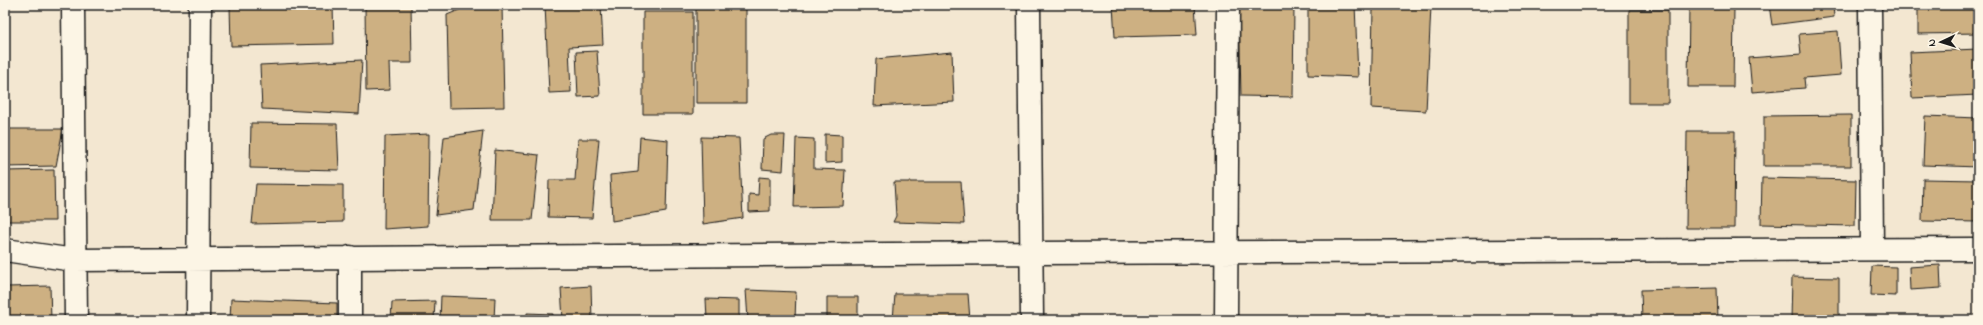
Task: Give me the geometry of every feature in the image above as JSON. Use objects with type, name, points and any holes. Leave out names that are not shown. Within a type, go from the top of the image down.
[{"type":"street","points":[[73,5],[74,260],[76,320]]},
{"type":"street","points":[[198,320],[200,5]]},
{"type":"street","points":[[1029,5],[1032,320]]},
{"type":"street","points":[[1226,320],[1228,252],[1228,5]]},
{"type":"street","points":[[1870,5],[1872,248]]},
{"type":"street","points":[[5,250],[74,260],[1872,248],[1978,249]]},
{"type":"street","points":[[350,257],[350,320]]},
{"type":"building","points":[[333,5],[334,44],[231,46],[230,6]]},
{"type":"building","points":[[365,5],[411,5],[412,63],[389,63],[390,90],[366,91]]},
{"type":"building","points":[[471,5],[502,5],[504,107],[449,108],[447,15]]},
{"type":"building","points":[[545,5],[601,5],[603,45],[569,47],[571,92],[549,93]]},
{"type":"building","points":[[696,5],[746,5],[746,103],[696,103]]},
{"type":"building","points":[[1113,5],[1195,5],[1197,35],[1115,37]]},
{"type":"building","points":[[1239,5],[1294,5],[1293,97],[1241,96]]},
{"type":"building","points":[[1308,5],[1355,5],[1358,77],[1308,75]]},
{"type":"building","points":[[1689,5],[1734,5],[1733,87],[1688,87]]},
{"type":"building","points":[[1769,5],[1833,5],[1834,17],[1772,25]]},
{"type":"building","points":[[1918,5],[1978,5],[1978,33],[1918,34]]},
{"type":"building","points":[[1431,6],[1426,111],[1371,108],[1373,9]]},
{"type":"building","points":[[1629,10],[1668,10],[1668,103],[1629,103]]},
{"type":"building","points":[[643,12],[693,12],[693,114],[643,114]]},
{"type":"building","points":[[1838,31],[1841,75],[1804,78],[1805,88],[1752,92],[1749,58],[1801,54],[1799,34]]},
{"type":"building","points":[[1978,49],[1978,95],[1912,98],[1910,52]]},
{"type":"building","points":[[597,51],[600,96],[578,97],[576,52]]},
{"type":"building","points":[[952,52],[954,102],[874,106],[876,59]]},
{"type":"building","points":[[362,60],[359,114],[262,109],[260,65]]},
{"type":"building","points":[[1851,115],[1851,166],[1764,166],[1764,116]]},
{"type":"building","points":[[1925,116],[1978,118],[1978,167],[1923,165]]},
{"type":"building","points":[[251,123],[337,124],[339,170],[250,168]]},
{"type":"building","points":[[5,129],[63,129],[56,166],[5,167]]},
{"type":"building","points":[[483,131],[474,210],[436,215],[444,137]]},
{"type":"building","points":[[1687,131],[1735,131],[1734,228],[1686,228]]},
{"type":"building","points":[[429,134],[428,226],[384,229],[385,136]]},
{"type":"building","points":[[825,134],[842,135],[842,162],[825,163]]},
{"type":"building","points":[[771,135],[785,135],[783,171],[762,169],[763,139]]},
{"type":"building","points":[[640,137],[668,140],[666,212],[612,221],[610,175],[638,172]]},
{"type":"building","points":[[701,137],[739,138],[743,218],[703,224]]},
{"type":"building","points":[[796,138],[814,139],[814,169],[845,170],[843,206],[794,207]]},
{"type":"building","points":[[578,139],[599,139],[592,218],[548,217],[549,180],[575,180]]},
{"type":"building","points":[[495,150],[539,155],[532,220],[492,220]]},
{"type":"building","points":[[54,170],[55,221],[5,221],[5,171]]},
{"type":"building","points":[[759,177],[770,178],[770,211],[749,212],[749,194],[758,195]]},
{"type":"building","points":[[1762,178],[1856,180],[1855,226],[1761,224]]},
{"type":"building","points":[[1923,179],[1978,180],[1978,222],[1922,221]]},
{"type":"building","points":[[894,182],[961,182],[964,224],[893,222],[896,216]]},
{"type":"building","points":[[256,184],[343,185],[343,222],[252,224]]},
{"type":"building","points":[[1940,265],[1941,288],[1910,290],[1909,267]]},
{"type":"building","points":[[1872,266],[1896,267],[1896,296],[1871,295]]},
{"type":"building","points":[[1792,277],[1839,278],[1839,320],[1791,320]]},
{"type":"building","points":[[50,286],[51,320],[7,320],[6,287]]},
{"type":"building","points":[[591,286],[592,320],[563,320],[561,288]]},
{"type":"building","points":[[1717,288],[1718,320],[1642,320],[1641,290]]},
{"type":"building","points":[[746,290],[796,292],[795,320],[748,320]]},
{"type":"building","points":[[895,294],[968,294],[970,320],[893,320]]},
{"type":"building","points":[[441,296],[495,298],[494,320],[440,320]]},
{"type":"building","points":[[827,297],[858,297],[858,320],[827,320]]},
{"type":"building","points":[[231,299],[337,303],[337,320],[230,320]]},
{"type":"building","points":[[706,299],[739,300],[739,320],[707,320]]},
{"type":"building","points":[[435,301],[434,320],[391,320],[392,302]]},
{"type":"building","points":[[527,313],[553,314],[552,320],[527,320]]}]
